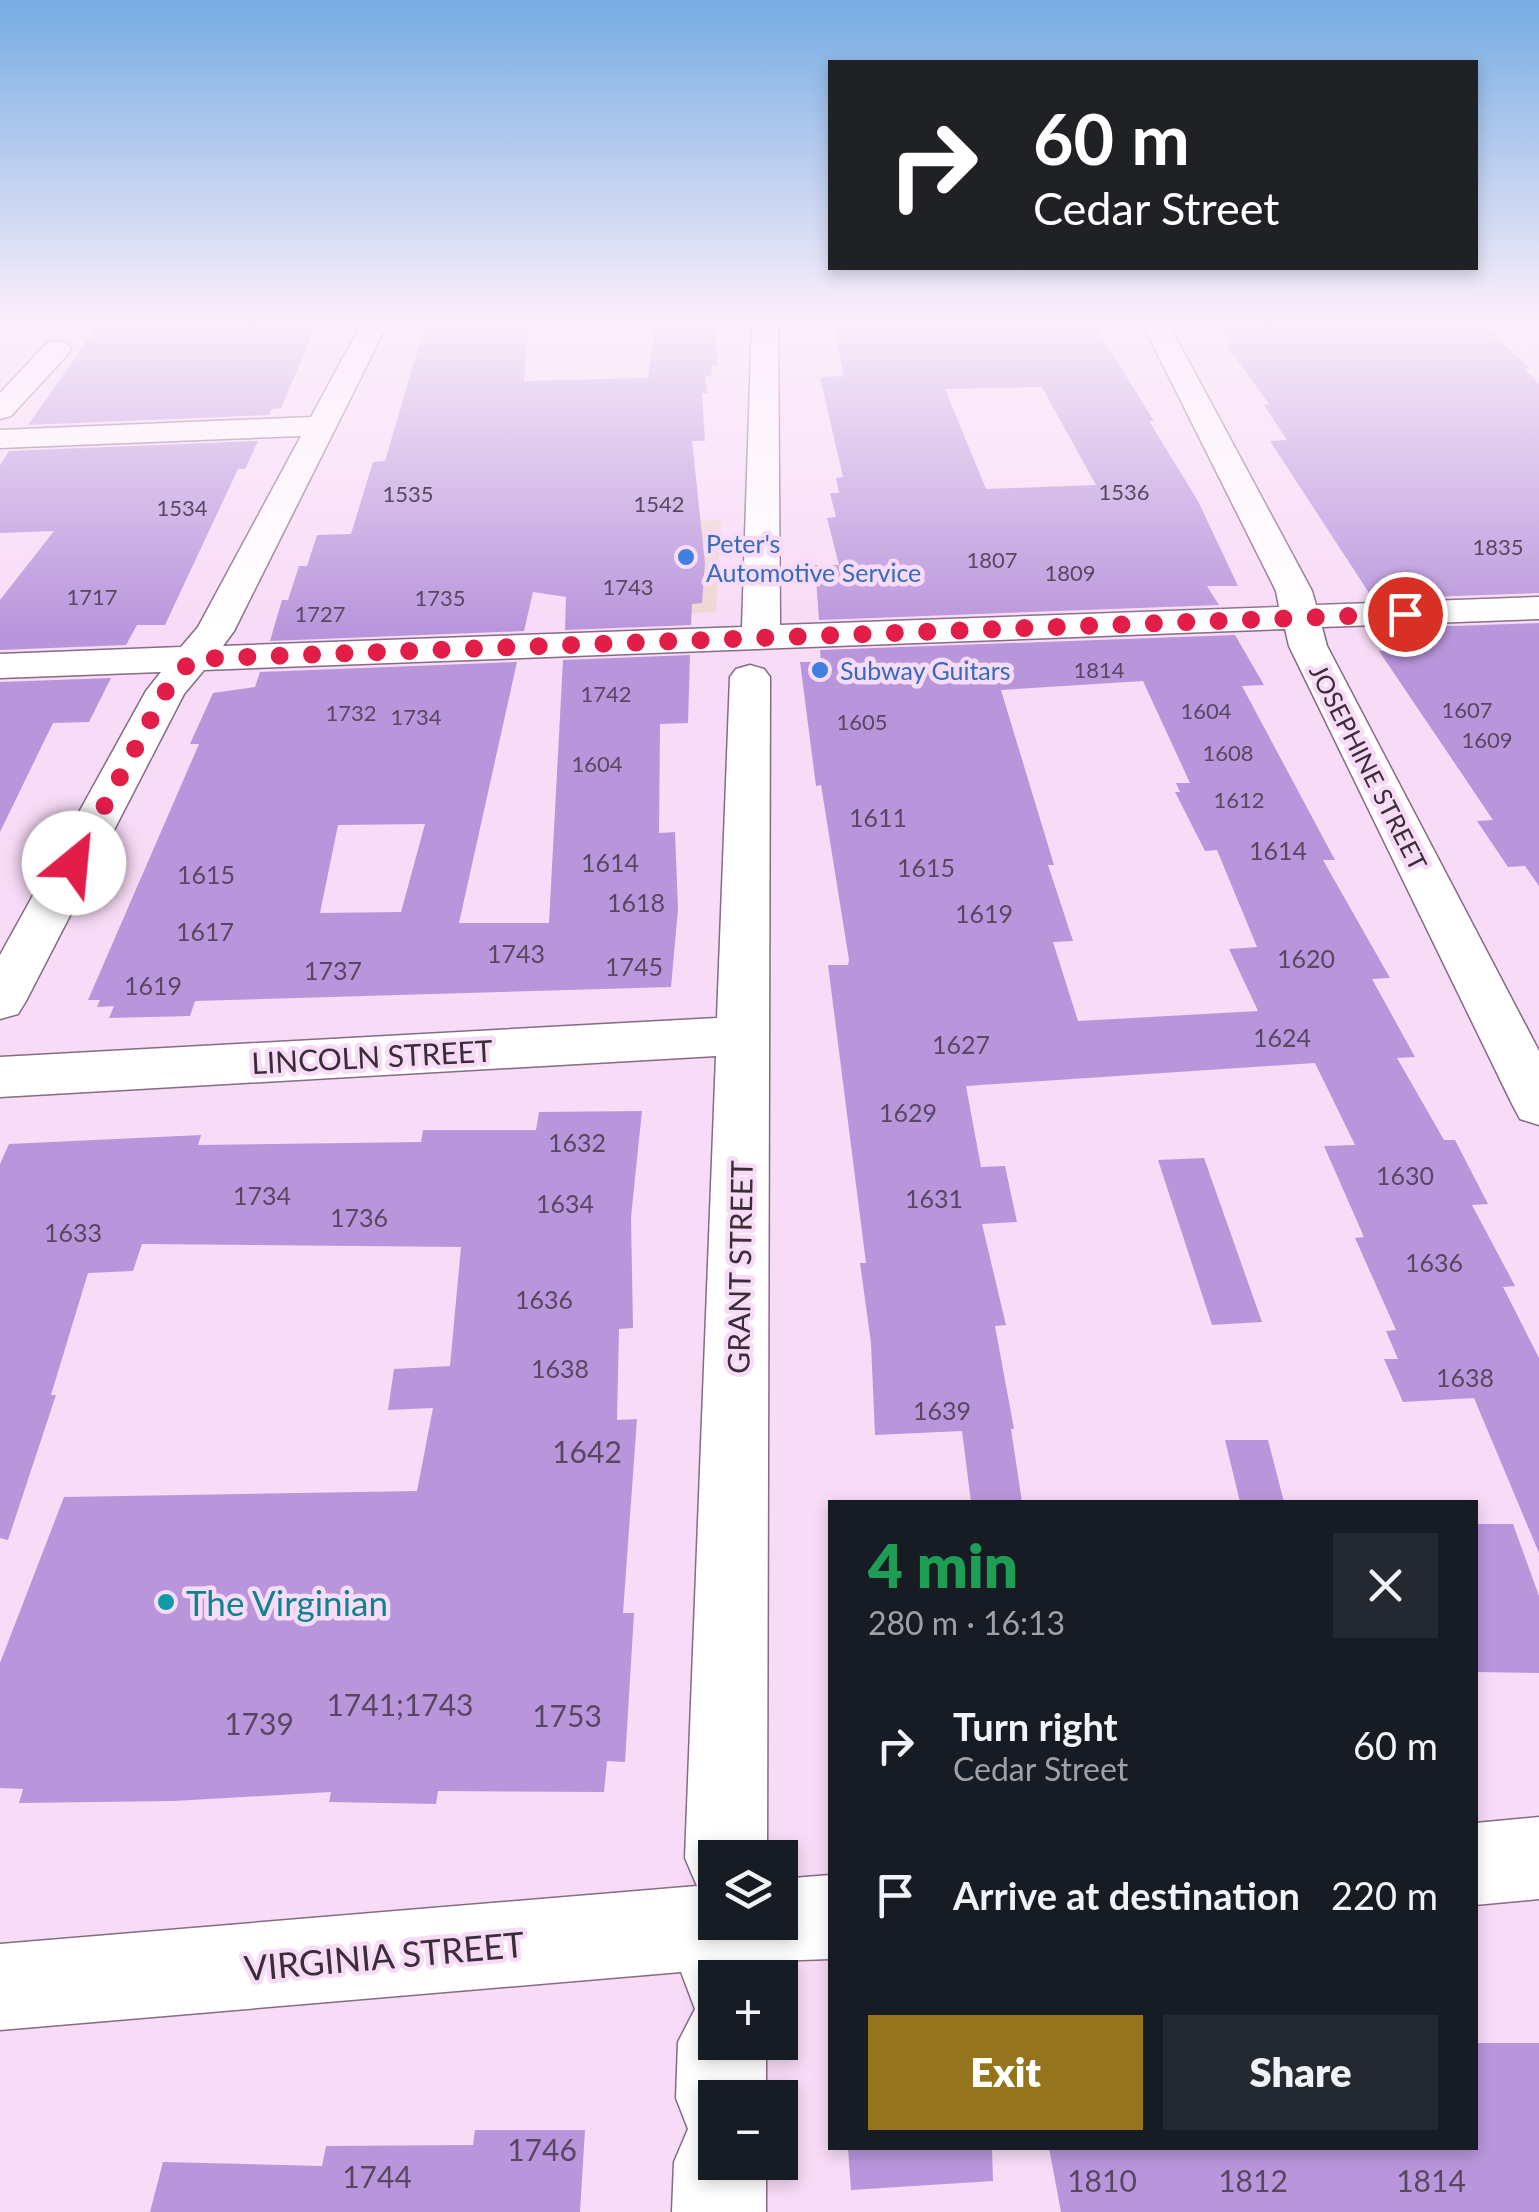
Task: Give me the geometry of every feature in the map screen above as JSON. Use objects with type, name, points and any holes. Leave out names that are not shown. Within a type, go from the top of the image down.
[{"type":"street","name":"GRANT STREET","points":[[741,1840],[744,1035],[762,424]]},
{"type":"street","name":"JOSEPHINE STREET","points":[[1208,424],[1294,590],[1308,646],[1539,1104]]},
{"type":"street","points":[[0,439],[321,426],[215,630],[166,691],[0,1001]]},
{"type":"street","points":[[0,666],[192,659],[756,658],[1301,617],[1539,608]]},
{"type":"street","name":"LINCOLN STREET","points":[[0,1076],[744,1035]]},
{"type":"street","points":[[1478,1864],[1539,1858]]},
{"type":"street","name":"VIRGINIA STREET","points":[[798,1918],[828,1917]]},
{"type":"street","name":"VIRGINIA STREET","points":[[0,1987],[698,1925]]},
{"type":"street","points":[[719,2212],[720,2180]]},
{"type":"shaded area","points":[[721,520],[716,612],[654,615],[664,522]]},
{"type":"building","points":[[396,424],[704,424],[705,441],[692,441],[705,563],[702,603],[692,604],[691,625],[565,630],[566,597],[533,592],[524,631],[270,641],[282,600],[288,600],[299,566],[307,566],[317,535],[351,534],[373,462],[385,461]]},
{"type":"building","points":[[831,424],[959,424],[986,489],[1096,485],[1063,424],[1151,424],[1198,501],[1238,586],[1207,586],[1219,605],[819,620],[815,565],[839,565],[827,518],[836,517],[830,493],[839,493],[836,478],[843,477]]},
{"type":"building","points":[[1277,424],[1539,424],[1539,593],[1373,599],[1270,441],[1287,440]]},
{"type":"building","points":[[258,441],[245,469],[238,469],[165,625],[137,625],[126,645],[0,650],[0,600],[54,531],[0,533],[0,465],[9,451]]},
{"type":"building","points":[[1539,623],[1539,886],[1525,866],[1508,867],[1477,821],[1493,820],[1379,651],[1401,650],[1396,642],[1404,642],[1393,628]]},
{"type":"building","points":[[1235,635],[1264,685],[1242,686],[1335,860],[1323,860],[1390,978],[1372,979],[1415,1057],[1397,1058],[1444,1140],[1455,1140],[1488,1204],[1472,1205],[1515,1286],[1503,1287],[1539,1358],[1539,1553],[1474,1398],[1403,1402],[1384,1359],[1398,1359],[1386,1331],[1396,1330],[1355,1238],[1364,1237],[1324,1146],[1355,1145],[1315,1063],[966,1086],[981,1167],[1005,1166],[1017,1222],[982,1224],[1006,1325],[995,1326],[1014,1429],[1022,1500],[971,1500],[962,1431],[875,1435],[871,1343],[860,1263],[866,1263],[828,965],[848,965],[849,960],[821,785],[816,786],[800,662],[821,662],[820,650]],"holes":[[[1143,681],[1190,783],[1176,783],[1180,792],[1175,792],[1205,851],[1217,850],[1257,947],[1229,949],[1258,1011],[1078,1021],[1053,942],[1073,941],[1048,865],[1054,865],[1001,690]]]},
{"type":"building","points":[[690,655],[688,723],[660,724],[659,833],[675,832],[678,909],[671,987],[195,1001],[190,1016],[109,1018],[114,1006],[97,1007],[100,1000],[88,1000],[199,744],[190,744],[213,693],[255,687],[260,672],[517,662],[459,923],[549,923],[563,660]],"holes":[[[425,824],[401,912],[320,913],[338,825]]]},
{"type":"building","points":[[111,678],[89,722],[53,723],[0,832],[0,682]]},
{"type":"building","points":[[642,1111],[631,1217],[633,1328],[619,1329],[617,1420],[637,1419],[623,1613],[634,1613],[625,1762],[607,1761],[604,1792],[438,1791],[436,1804],[329,1802],[331,1792],[174,1801],[19,1803],[23,1789],[0,1788],[0,1663],[64,1497],[417,1491],[433,1408],[388,1410],[394,1369],[450,1366],[461,1247],[142,1244],[133,1271],[88,1273],[51,1395],[56,1395],[8,1540],[0,1538],[0,1164],[9,1144],[201,1135],[198,1145],[421,1142],[423,1130],[536,1130],[539,1112]]},
{"type":"building","points":[[1204,1158],[1262,1322],[1212,1325],[1158,1160]]},
{"type":"building","points":[[1225,1440],[1268,1440],[1283,1500],[1240,1500]]},
{"type":"building","points":[[1478,1524],[1513,1524],[1539,1596],[1539,1673],[1478,1672]]},
{"type":"building","points":[[1478,2043],[1539,2043],[1539,2212],[1061,2212],[1049,2150],[1478,2150]]},
{"type":"building","points":[[475,2130],[585,2130],[580,2212],[150,2212],[163,2162],[322,2166],[326,2146],[473,2145]]},
{"type":"building","points":[[848,2150],[992,2150],[993,2181],[851,2190]]},
{"type":"place","name":"Peter's Automotive Service","points":[[686,557]]},
{"type":"place","name":"Subway Guitars","points":[[820,670]]},
{"type":"place","name":"The Virginian","points":[[166,1602]]},
{"type":"route","points":[[74,863],[166,691],[192,659],[1405,614]]}]
